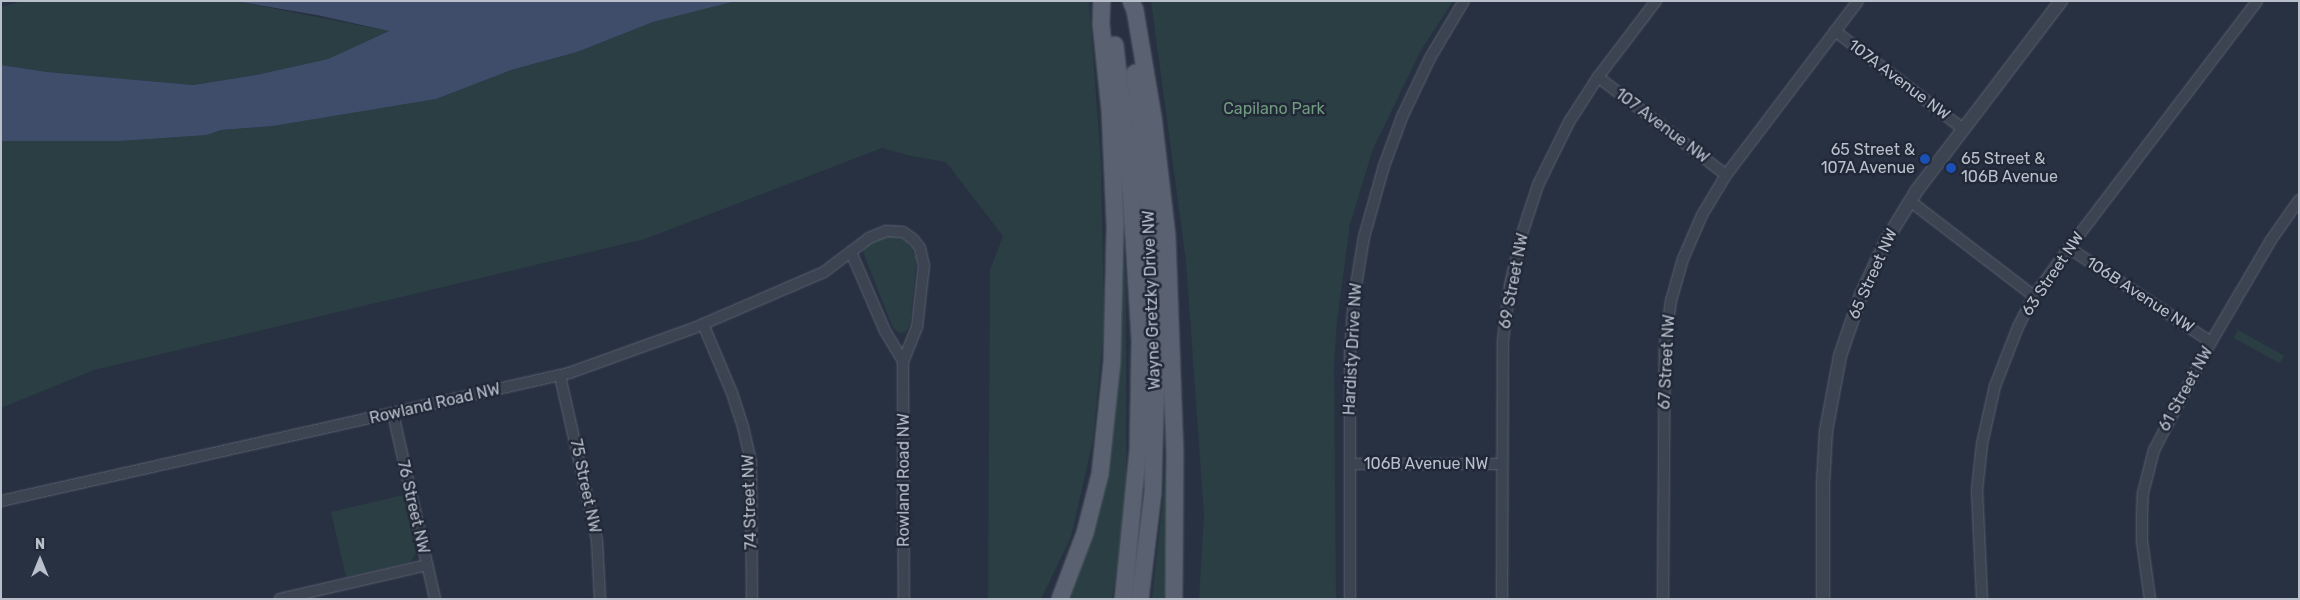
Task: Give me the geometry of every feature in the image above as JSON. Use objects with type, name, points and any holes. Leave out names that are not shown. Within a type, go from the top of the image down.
[{"type":"main road","points":[[1060,599],[1085,533],[1100,474],[1112,371],[1115,225],[1110,111],[1101,24],[1102,1]]},
{"type":"main road","name":"Wayne Gretzky Drive NW","points":[[1108,1],[1114,35],[1131,189],[1140,340],[1138,450],[1122,599]]},
{"type":"main road","name":"Wayne Gretzky Drive NW","points":[[1124,1],[1144,148],[1152,237],[1155,301],[1155,454],[1150,528],[1140,599]]},
{"type":"main road","points":[[1131,1],[1135,10],[1153,116],[1168,244],[1175,453],[1174,599]]},
{"type":"street","name":"Hardisty Drive NW","points":[[1350,599],[1350,343],[1356,280],[1364,237],[1384,166],[1402,117],[1430,58],[1464,1]]},
{"type":"street","name":"69 Street NW","points":[[1502,599],[1503,340],[1510,285],[1517,252],[1530,208],[1549,162],[1569,122],[1598,77],[1656,1]]},
{"type":"street","name":"67 Street NW","points":[[1663,599],[1664,366],[1667,322],[1683,259],[1702,215],[1726,175],[1858,1]]},
{"type":"street","name":"65 Street NW","points":[[1823,599],[1823,463],[1831,395],[1846,338],[1864,286],[1887,239],[1910,201],[2061,1]]},
{"type":"street","name":"63 Street NW","points":[[1982,599],[1977,506],[1982,444],[2000,370],[2018,327],[2034,296],[2069,248],[2258,1]]},
{"type":"street","name":"107A Avenue NW","points":[[1835,31],[1963,129]]},
{"type":"street","name":"107 Avenue NW","points":[[1598,77],[1726,175]]},
{"type":"street","name":"61 Street NW","points":[[2150,599],[2142,541],[2143,493],[2147,471],[2162,432],[2211,342],[2271,240],[2299,200]]},
{"type":"street","points":[[1910,201],[2034,296]]},
{"type":"street","name":"Rowland Road NW","points":[[1,501],[560,376],[704,324],[824,272],[869,238],[886,231],[903,232],[920,248],[924,265],[918,328],[903,361],[904,599]]},
{"type":"street","name":"106B Avenue NW","points":[[2069,248],[2211,342]]},
{"type":"street","points":[[851,252],[885,331],[903,361]]},
{"type":"street","name":"74 Street NW","points":[[704,324],[744,427],[751,462],[752,599]]},
{"type":"street","name":"75 Street NW","points":[[560,376],[597,540],[600,569],[600,599]]},
{"type":"street","name":"76 Street NW","points":[[393,414],[435,599]]},
{"type":"street","name":"106B Avenue NW","points":[[1350,464],[1502,464]]},
{"type":"street","points":[[280,599],[427,566]]},
{"type":"green space","points":[[23,1],[235,1],[389,31],[328,59],[256,75],[193,85],[47,72],[1,65],[1,7]]},
{"type":"green space","points":[[736,1],[1089,1],[1101,161],[1104,324],[1093,440],[1071,537],[1041,599],[988,599],[990,270],[1003,236],[946,162],[911,156],[882,148],[645,239],[94,370],[1,408],[1,141],[120,141],[207,135],[221,130],[273,126],[436,99],[511,70],[577,52],[653,22]]},
{"type":"green space","name":"Capilano Park","points":[[1151,1],[1453,1],[1420,52],[1373,149],[1350,224],[1337,321],[1334,365],[1336,599],[1199,599],[1204,514],[1186,261]]},
{"type":"green space","points":[[895,236],[907,242],[917,258],[910,323],[909,328],[905,332],[899,333],[893,328],[863,252],[864,246],[873,239]]},
{"type":"green space","points":[[1123,248],[1126,277],[1126,482],[1116,575],[1112,599],[1069,599],[1096,520],[1112,439],[1120,359]]},
{"type":"green space","points":[[2238,330],[2284,356],[2280,364],[2234,338]]},
{"type":"green space","points":[[1167,411],[1168,599],[1152,599],[1164,489]]},
{"type":"green space","points":[[403,495],[416,553],[411,562],[346,577],[331,512]]},
{"type":"water","points":[[235,1],[736,1],[653,22],[577,52],[511,70],[436,99],[273,126],[221,130],[207,135],[120,141],[1,141],[1,65],[47,72],[193,85],[256,75],[328,59],[389,31],[317,15]]},
{"type":"place","name":"65 Street & 107A Avenue","points":[[1925,159]]},
{"type":"place","name":"65 Street & 106B Avenue","points":[[1951,168]]}]
